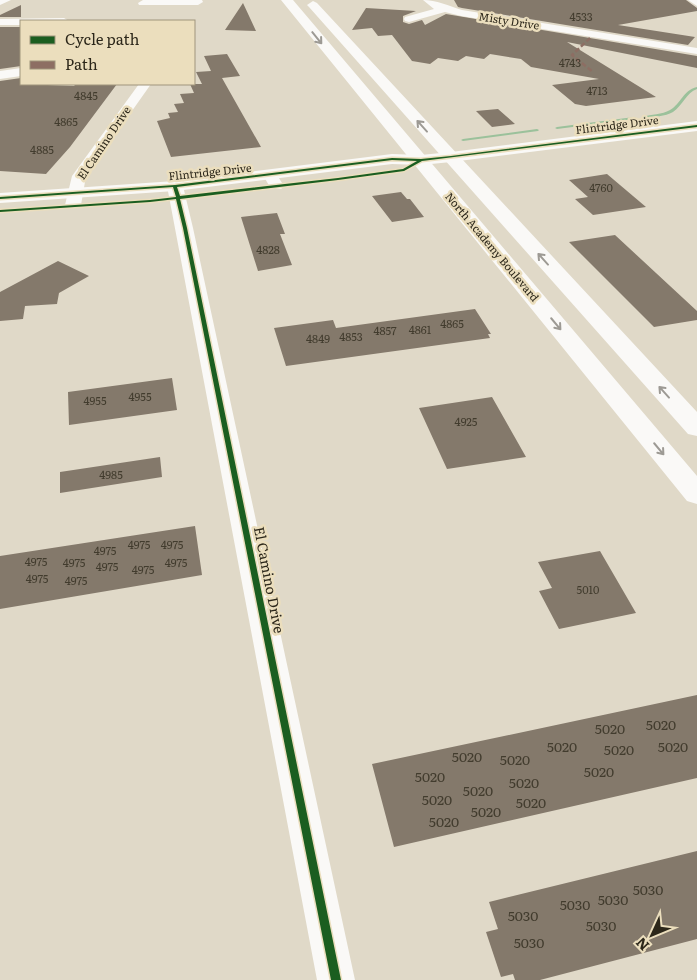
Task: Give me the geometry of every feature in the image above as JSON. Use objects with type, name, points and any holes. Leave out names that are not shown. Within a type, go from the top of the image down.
[{"type":"main road","name":"North Academy Boulevard","points":[[287,0],[697,494]]},
{"type":"main road","points":[[309,0],[697,428]]},
{"type":"main road","name":"Flintridge Drive","points":[[0,198],[74,199],[177,192],[273,180],[404,170],[421,160],[697,126]]},
{"type":"main road","name":"Flintridge Drive","points":[[0,211],[74,199]]},
{"type":"street","points":[[0,2],[6,0]]},
{"type":"street","name":"Misty Drive","points":[[428,0],[444,9],[596,32],[697,51]]},
{"type":"street","points":[[693,0],[697,3]]},
{"type":"street","points":[[143,3],[198,1],[193,13]]},
{"type":"street","points":[[409,19],[444,9]]},
{"type":"street","points":[[0,22],[20,22]]},
{"type":"street","points":[[0,75],[20,72]]},
{"type":"street","name":"El Camino Drive","points":[[74,199],[79,176],[144,85]]},
{"type":"street","name":"El Camino Drive","points":[[177,192],[336,980]]},
{"type":"building","points":[[454,0],[686,0],[697,8],[697,11],[618,25],[695,37],[688,45],[462,8],[458,7]]},
{"type":"building","points":[[243,3],[256,31],[225,30]]},
{"type":"building","points":[[21,5],[21,17],[0,17],[0,15]]},
{"type":"building","points":[[366,8],[416,11],[403,16],[403,22],[409,24],[422,20],[425,25],[446,14],[697,56],[697,68],[567,42],[656,97],[586,106],[575,104],[552,85],[599,79],[531,67],[521,59],[490,54],[484,59],[466,56],[458,61],[438,58],[430,64],[412,61],[392,35],[378,36],[372,28],[352,30]]},
{"type":"building","points":[[0,27],[20,27],[20,66],[0,69]]},
{"type":"building","points":[[227,54],[240,76],[222,78],[261,147],[171,157],[157,121],[170,118],[168,113],[178,112],[174,104],[184,103],[180,94],[194,93],[190,85],[202,84],[196,72],[211,71],[204,56]]},
{"type":"building","points":[[20,78],[20,85],[116,85],[70,147],[46,174],[0,171],[0,81]]},
{"type":"building","points":[[498,109],[515,124],[492,127],[476,111]]},
{"type":"building","points":[[607,174],[646,207],[593,215],[575,199],[588,197],[569,180]]},
{"type":"building","points":[[401,192],[407,199],[410,199],[424,217],[392,222],[372,196]]},
{"type":"building","points":[[277,213],[285,234],[280,234],[292,265],[258,271],[241,217]]},
{"type":"building","points":[[615,235],[697,311],[697,320],[654,327],[569,242]]},
{"type":"building","points":[[58,261],[89,276],[59,293],[57,304],[25,306],[23,319],[0,321],[0,292]]},
{"type":"building","points":[[475,309],[491,334],[488,334],[490,338],[286,366],[274,328],[333,320],[336,328]]},
{"type":"building","points":[[172,378],[177,410],[69,425],[68,392]]},
{"type":"building","points":[[492,397],[526,457],[447,469],[419,408]]},
{"type":"building","points":[[160,457],[162,477],[60,493],[60,472]]},
{"type":"building","points":[[195,526],[202,575],[0,609],[0,556]]},
{"type":"building","points":[[600,551],[636,613],[559,629],[539,591],[552,588],[538,562]]},
{"type":"building","points":[[697,695],[697,778],[394,847],[372,764]]},
{"type":"building","points":[[697,851],[697,939],[540,980],[515,980],[513,974],[501,977],[486,932],[498,929],[489,902]]},
{"type":"waterway","points":[[645,117],[670,112],[689,91],[697,88]]},
{"type":"waterway","points":[[557,128],[634,118]]},
{"type":"waterway","points":[[463,140],[537,130]]},
{"type":"marked path","points":[[590,38],[572,55],[593,72]]},
{"type":"cycle path","points":[[0,198],[175,186],[392,159],[421,160],[451,157],[697,126]]},
{"type":"cycle path","points":[[0,211],[150,201],[338,179],[404,170],[420,161]]},
{"type":"cycle path","points":[[175,186],[336,980]]}]
